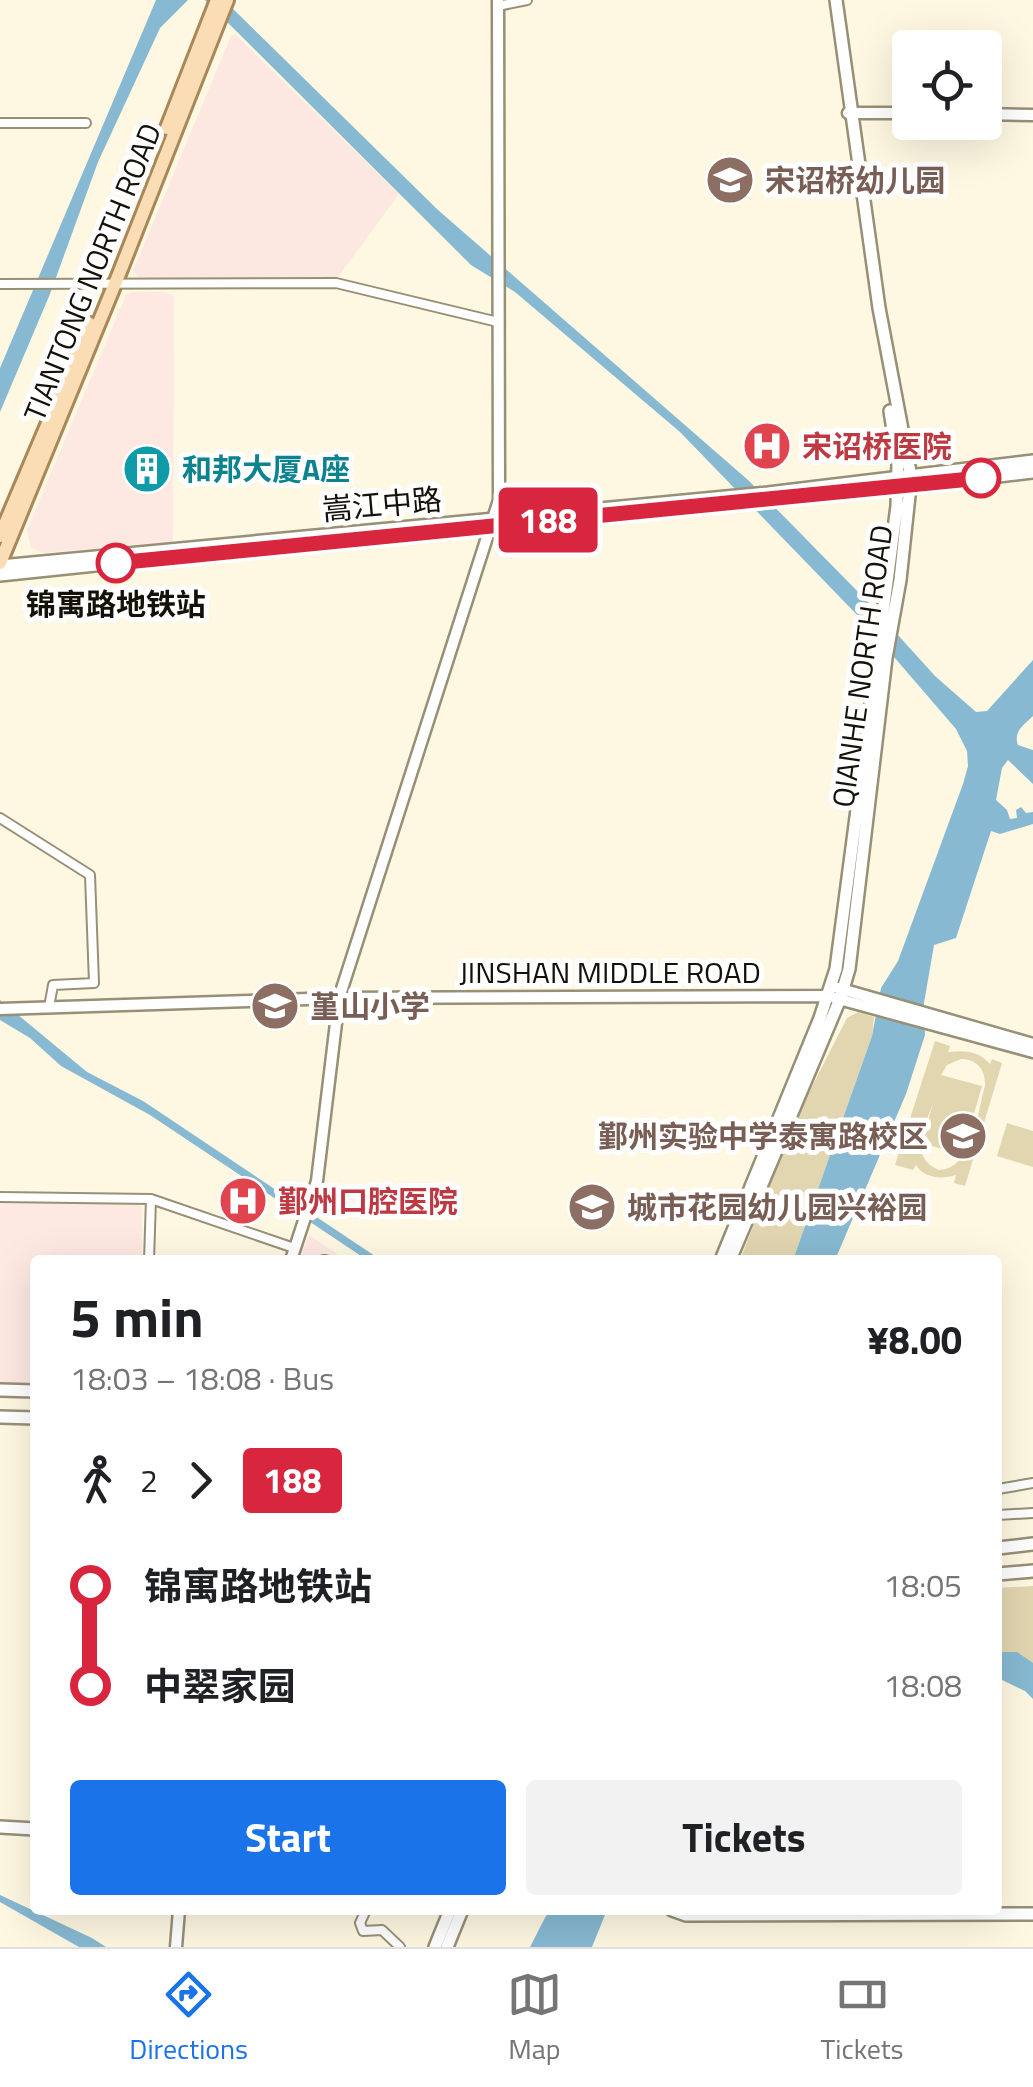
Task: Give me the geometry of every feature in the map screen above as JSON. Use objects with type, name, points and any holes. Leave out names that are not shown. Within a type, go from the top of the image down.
[{"type":"main road","name":"TIANTONG NORTH ROAD","points":[[148,189],[216,0]]},
{"type":"main road","name":"TIANTONG NORTH ROAD","points":[[0,564],[110,282],[227,0]]},
{"type":"main road","name":"QIANHE NORTH ROAD","points":[[732,1255],[835,992],[904,482],[834,0]]},
{"type":"main road","points":[[0,536],[110,282]]},
{"type":"main road","points":[[904,482],[1033,460]]},
{"type":"main road","points":[[904,482],[1033,472]]},
{"type":"main road","name":"嵩江中路","points":[[0,564],[904,482]]},
{"type":"main road","name":"嵩江中路","points":[[0,575],[493,522]]},
{"type":"main road","name":"QIANHE NORTH ROAD","points":[[723,1255],[835,992]]},
{"type":"main road","points":[[0,1390],[30,1391]]},
{"type":"main road","points":[[0,1417],[30,1418]]},
{"type":"main road","points":[[1002,1548],[1033,1544]]},
{"type":"main road","points":[[1002,1574],[1033,1571]]},
{"type":"main road","points":[[0,1827],[30,1829]]},
{"type":"main road","points":[[1002,1914],[1033,1914]]},
{"type":"main road","points":[[434,1947],[448,1915]]},
{"type":"main road","points":[[447,1947],[460,1915]]},
{"type":"street","points":[[0,1198],[150,1199],[292,1254],[317,1180],[339,998],[499,500],[498,3],[527,0]]},
{"type":"street","points":[[850,113],[892,113]]},
{"type":"street","points":[[1002,114],[1033,115]]},
{"type":"street","points":[[0,122],[86,122]]},
{"type":"street","points":[[0,284],[336,284],[498,322]]},
{"type":"street","points":[[0,818],[90,875],[94,983],[53,985],[49,1007]]},
{"type":"street","name":"JINSHAN MIDDLE ROAD","points":[[0,1008],[339,998],[835,992],[1033,1044]]},
{"type":"street","name":"JINSHAN MIDDLE ROAD","points":[[931,1018],[1033,1052]]},
{"type":"street","points":[[149,1255],[150,1199]]},
{"type":"street","points":[[1002,1488],[1033,1483]]},
{"type":"street","points":[[1002,1515],[1033,1513]]},
{"type":"street","points":[[176,1947],[179,1915]]},
{"type":"street","points":[[364,1915],[360,1924],[363,1931],[382,1930],[400,1947]]},
{"type":"shaded area","points":[[235,34],[399,194],[338,277],[156,279],[139,277],[133,271]]},
{"type":"shaded area","points":[[132,292],[174,296],[173,542],[43,553],[31,548],[27,530],[126,295]]},
{"type":"shaded area","points":[[858,1012],[874,1017],[872,1036],[795,1255],[742,1255],[793,1124],[847,1018]]},
{"type":"shaded area","points":[[935,1041],[950,1046],[948,1052],[971,1052],[990,1064],[992,1059],[1002,1063],[965,1186],[954,1183],[956,1175],[933,1177],[916,1165],[913,1170],[895,1165]],"holes":[[[961,1059],[979,1066],[985,1086],[966,1150],[959,1160],[950,1167],[939,1170],[930,1165],[921,1150],[923,1131],[933,1103],[922,1143],[962,1155],[982,1086],[941,1075],[947,1065]]]},
{"type":"shaded area","points":[[1007,1123],[1033,1131],[1033,1167],[997,1156]]},
{"type":"shaded area","points":[[0,1202],[138,1204],[142,1208],[142,1255],[30,1255],[30,1383],[0,1383]]},
{"type":"shaded area","points":[[309,1235],[339,1255],[302,1255]]},
{"type":"shaded area","points":[[1033,1586],[1033,1667],[1002,1661],[1002,1588]]},
{"type":"water","points":[[156,0],[188,0],[160,28],[98,162],[50,294],[0,412],[0,368]]},
{"type":"water","points":[[205,0],[224,0],[438,210],[748,480],[935,676],[976,712],[987,711],[1033,660],[1033,716],[1020,729],[1017,740],[1018,745],[1033,750],[1033,784],[1008,760],[1002,768],[996,800],[1010,819],[1017,818],[1016,810],[1021,807],[1026,813],[1033,812],[1033,824],[1000,834],[991,831],[956,938],[934,945],[924,1003],[925,1035],[906,1094],[837,1255],[795,1255],[872,1036],[881,988],[898,961],[963,784],[967,751],[956,729],[863,621],[680,432],[515,292],[471,265]]},
{"type":"water","points":[[0,1000],[87,1072],[143,1101],[374,1255],[360,1255],[150,1115],[61,1066],[30,1038],[0,1020]]},
{"type":"water","points":[[1002,1652],[1017,1652],[1033,1663],[1033,1699],[1002,1680]]},
{"type":"water","points":[[0,1895],[30,1909],[30,1915],[43,1915],[106,1947],[79,1947],[0,1902]]},
{"type":"water","points":[[546,1915],[605,1915],[592,1947],[530,1947]]},
{"type":"bus line","name":"188","points":[[116,563],[981,478]]},
{"type":"place","name":"宋诏桥幼儿园","points":[[730,180]]},
{"type":"place","name":"宋诏桥医院","points":[[767,446]]},
{"type":"place","name":"和邦大厦A座","points":[[147,469]]},
{"type":"place","name":"锦寓路地铁站","points":[[116,563]]},
{"type":"place","name":"堇山小学","points":[[275,1006]]},
{"type":"place","name":"鄞州实验中学泰寓路校区","points":[[963,1136]]},
{"type":"place","name":"鄞州口腔医院","points":[[243,1201]]},
{"type":"place","name":"城市花园幼儿园兴裕园","points":[[592,1207]]}]
